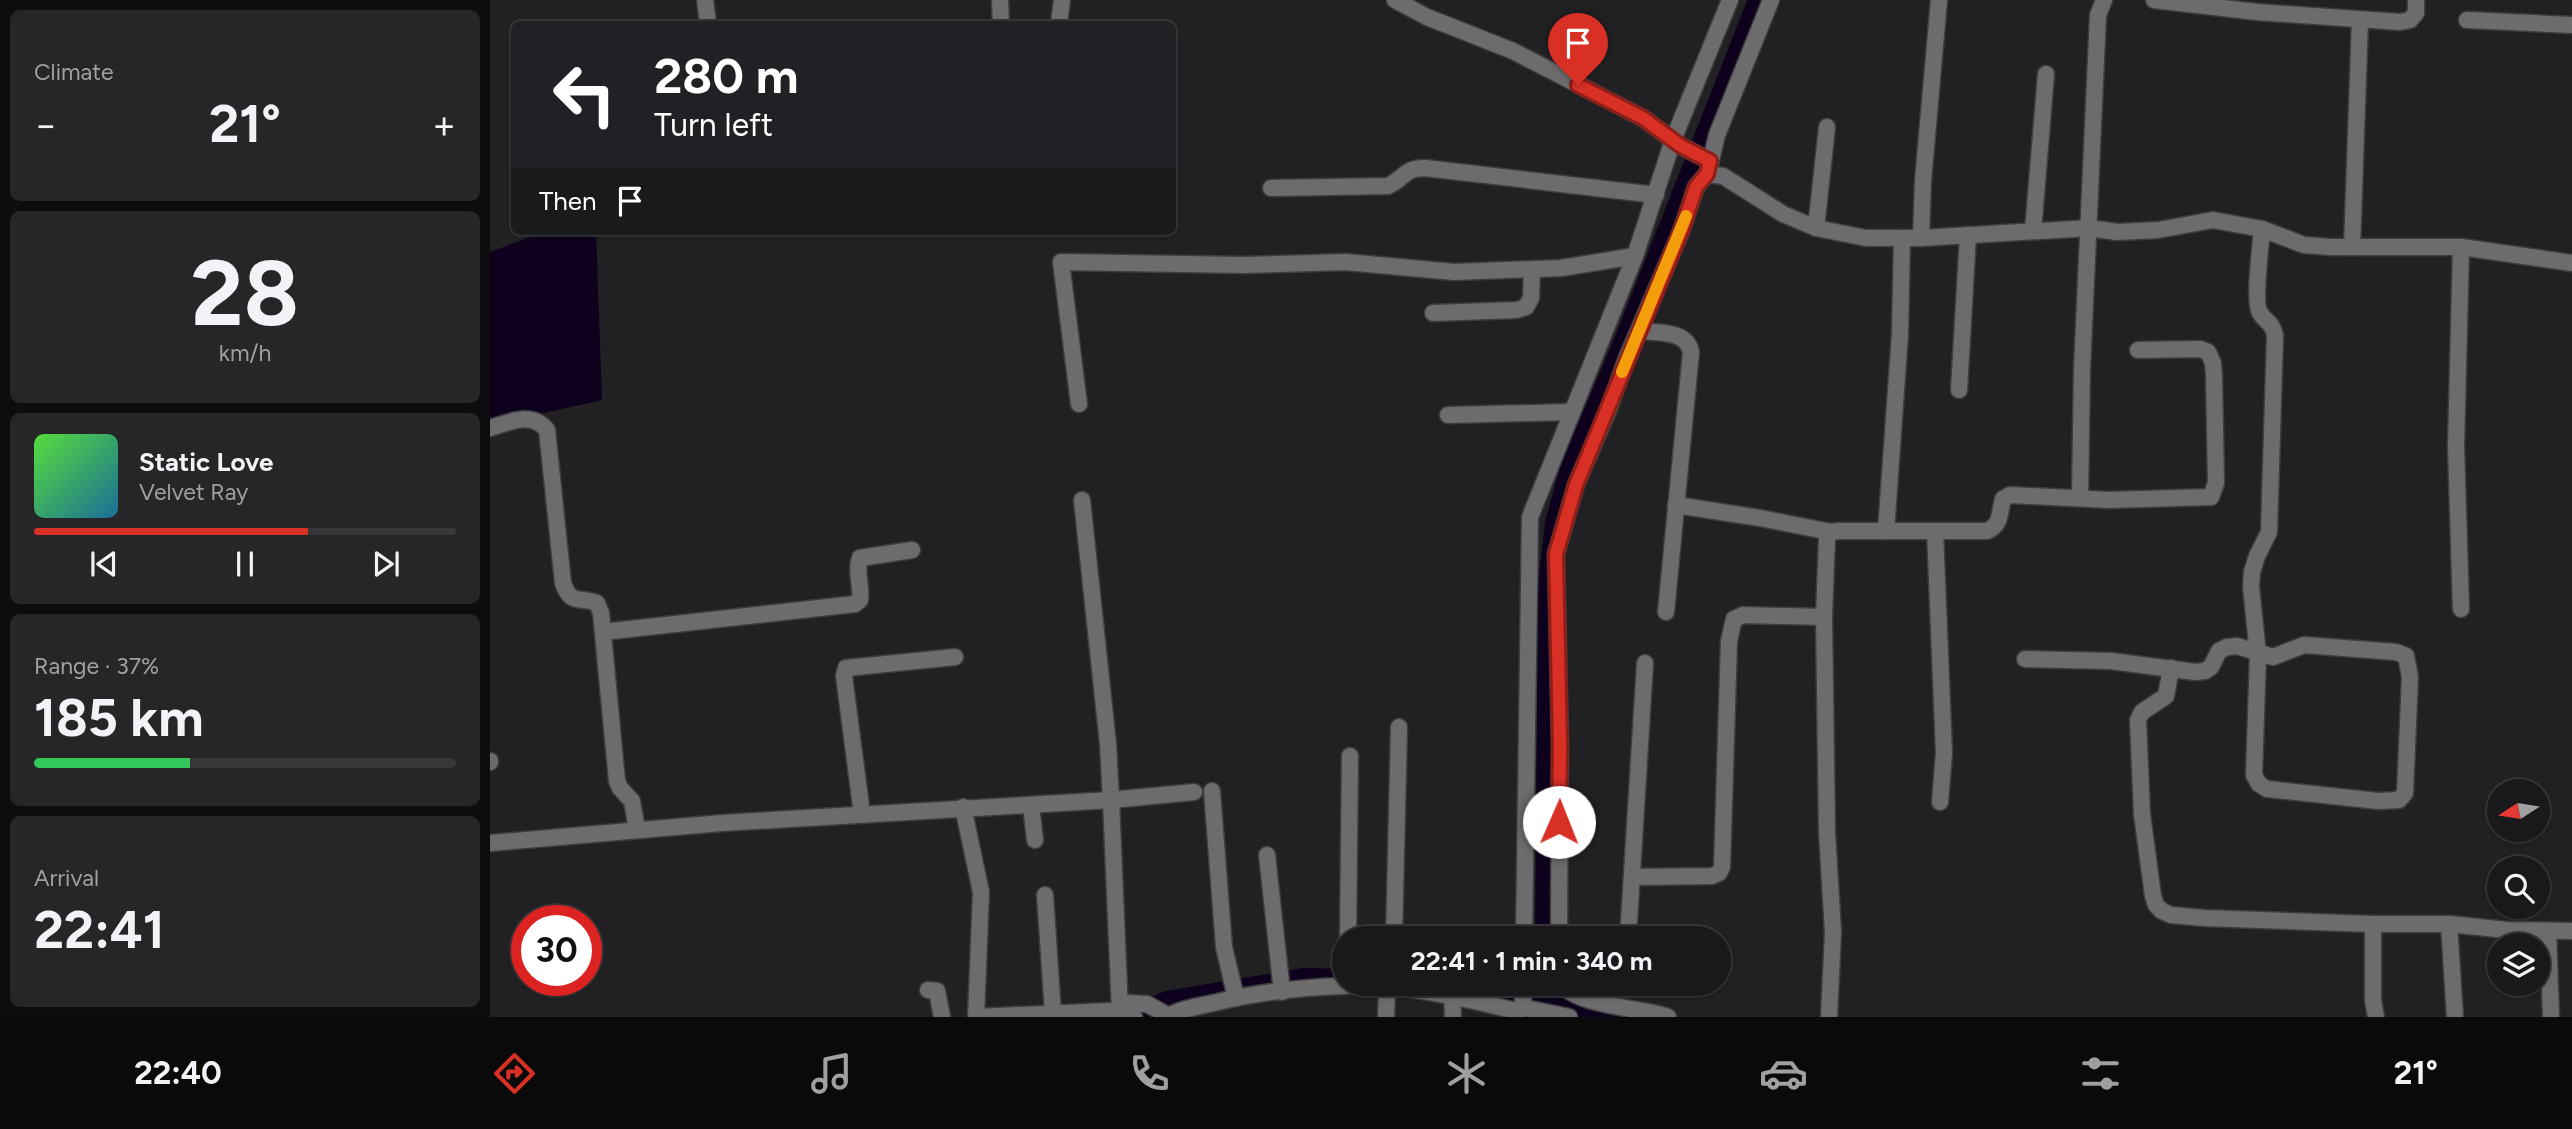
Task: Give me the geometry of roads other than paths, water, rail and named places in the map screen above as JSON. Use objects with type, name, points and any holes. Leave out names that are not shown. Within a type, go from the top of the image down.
[{"type":"street","points":[[705,0],[708,21]]},
{"type":"street","points":[[1000,0],[1001,21]]},
{"type":"street","points":[[1059,21],[1062,0]]},
{"type":"street","points":[[1395,0],[1427,17],[1513,51],[1643,118],[1723,176],[1783,214],[1816,228],[1866,238],[1921,238],[2089,228],[2117,232],[2158,230],[2213,220],[2262,229],[2304,245],[2461,247],[2572,263]]},
{"type":"street","points":[[1524,926],[1530,517],[1635,256],[1728,0]]},
{"type":"street","points":[[1559,926],[1560,745],[1556,554],[1576,485],[1682,229],[1696,187],[1771,0]]},
{"type":"street","points":[[1921,238],[1923,181],[1939,0]]},
{"type":"street","points":[[2080,498],[2082,369],[2098,15],[2104,0]]},
{"type":"street","points":[[2154,0],[2257,6],[2360,20],[2400,22],[2410,20],[2416,13],[2416,0]]},
{"type":"street","points":[[2352,247],[2360,20]]},
{"type":"street","points":[[2467,20],[2572,26]]},
{"type":"street","points":[[2033,231],[2046,74]]},
{"type":"street","points":[[1816,228],[1827,127]]},
{"type":"street","points":[[1271,188],[1388,186],[1406,171],[1424,168],[1656,195]]},
{"type":"street","points":[[2025,659],[2111,661],[2205,671],[2211,667],[2219,651],[2237,646],[2258,654],[2273,657],[2304,645],[2396,652],[2406,656],[2410,677],[2405,793],[2399,800],[2378,801],[2267,789],[2259,784],[2254,775],[2258,654],[2252,572],[2269,532],[2275,335],[2272,324],[2260,313],[2257,300],[2262,229]]},
{"type":"street","points":[[1959,390],[1968,235]]},
{"type":"street","points":[[1886,531],[1900,334],[1902,238]]},
{"type":"street","points":[[2461,247],[2456,446],[2461,609]]},
{"type":"street","points":[[1079,404],[1060,262],[1244,265],[1346,262],[1454,272],[1561,268],[1635,256]]},
{"type":"street","points":[[1433,313],[1517,310],[1526,307],[1531,298],[1532,270]]},
{"type":"street","points":[[1639,331],[1683,338],[1689,344],[1691,352],[1666,612]]},
{"type":"street","points":[[1676,505],[1831,532],[1976,532],[1995,528],[2003,499],[2010,495],[2080,498],[2211,497],[2214,491],[2214,376],[2213,363],[2208,352],[2200,349],[2138,350]]},
{"type":"street","points":[[1448,415],[1572,412]]},
{"type":"street","points":[[490,428],[526,419],[539,421],[547,430],[563,583],[567,594],[575,600],[597,603],[603,632],[617,781],[632,801],[637,830]]},
{"type":"street","points":[[1082,500],[1108,744],[1128,1015]]},
{"type":"street","points":[[1935,531],[1944,752],[1940,802]]},
{"type":"street","points":[[1829,1017],[1833,932],[1827,833],[1824,617],[1825,545],[1831,532]]},
{"type":"street","points":[[603,632],[855,604],[860,600],[861,594],[857,564],[859,558],[912,550]]},
{"type":"street","points":[[1632,877],[1712,876],[1719,873],[1722,867],[1729,641],[1734,620],[1744,615],[1824,617]]},
{"type":"street","points":[[862,814],[844,676],[846,668],[955,657]]},
{"type":"street","points":[[1629,922],[1645,663]]},
{"type":"street","points":[[2171,668],[2166,696],[2142,712],[2138,720],[2142,814],[2156,905],[2162,911],[2171,915],[2193,917],[2449,924],[2507,930],[2572,932]]},
{"type":"street","points":[[1394,926],[1399,727]]},
{"type":"street","points":[[1348,926],[1350,756]]},
{"type":"street","points":[[1212,791],[1224,947],[1234,990]]},
{"type":"street","points":[[490,843],[637,830],[963,807],[1031,806],[1194,792]]},
{"type":"street","points":[[1031,806],[1035,839]]},
{"type":"street","points":[[963,807],[981,891],[975,1017],[1053,1013],[1128,1015]]},
{"type":"street","points":[[1267,855],[1281,982]]},
{"type":"street","points":[[1045,895],[1053,1013]]},
{"type":"street","points":[[2373,924],[2373,1000],[2376,1017]]},
{"type":"street","points":[[2449,924],[2455,1017]]},
{"type":"street","points":[[2548,931],[2551,1017]]},
{"type":"street","points":[[1128,1015],[1129,1003],[1147,1004],[1168,1016],[1234,990],[1281,982],[1332,984]]},
{"type":"street","points":[[928,990],[937,990],[942,1017]]},
{"type":"street","points":[[1386,1017],[1389,996]]},
{"type":"street","points":[[1452,996],[1453,1017]]},
{"type":"street","points":[[1463,996],[1520,1001],[1569,1017]]},
{"type":"street","points":[[1580,996],[1614,1007],[1668,1017]]},
{"type":"waterway","points":[[1544,926],[1547,584],[1554,523],[1570,465],[1623,341],[1757,0]]},
{"type":"waterway","points":[[1144,1017],[1150,1007],[1167,1000],[1304,977],[1332,978]]},
{"type":"waterway","points":[[1530,996],[1616,1017]]}]
